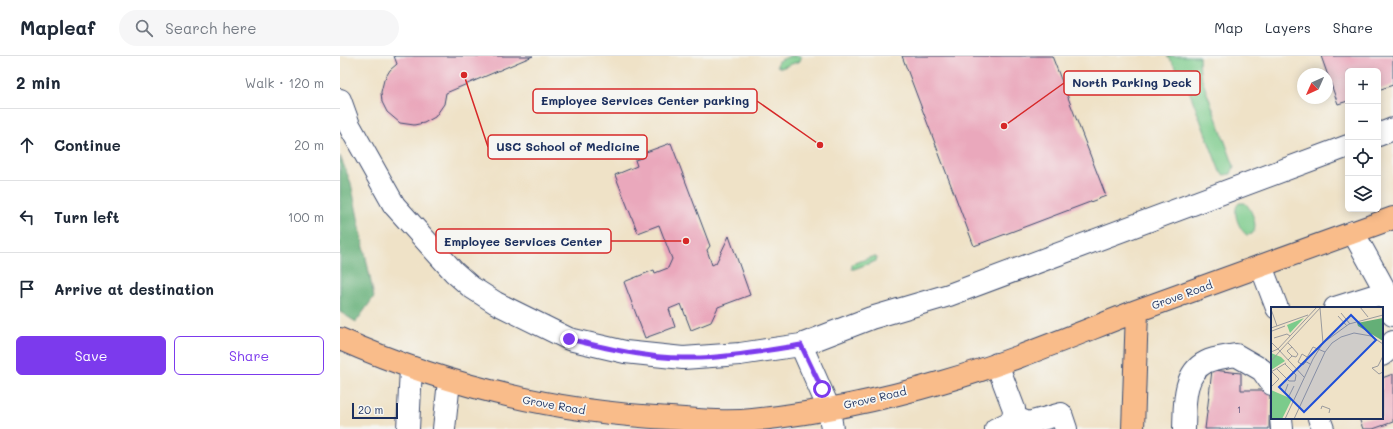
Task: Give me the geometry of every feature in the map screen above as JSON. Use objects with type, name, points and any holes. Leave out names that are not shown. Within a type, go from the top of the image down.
[{"type":"main road","name":"Grove Road","points":[[340,338],[411,368],[449,381],[503,395],[570,409],[747,425],[830,419],[997,364],[1137,311],[1393,218]]},
{"type":"main road","points":[[1133,429],[1137,311]]},
{"type":"street","points":[[340,100],[349,125],[394,206],[454,272],[471,287],[496,303],[569,339],[624,352],[683,358],[740,354],[801,345],[871,318],[949,295],[1345,147]]},
{"type":"street","points":[[1381,134],[1393,129]]},
{"type":"street","points":[[1353,232],[1386,292],[1393,315]]},
{"type":"street","points":[[1261,266],[1277,307]]},
{"type":"street","points":[[1338,307],[1386,292]]},
{"type":"street","points":[[1383,353],[1387,351],[1393,342]]},
{"type":"street","points":[[801,345],[830,419]]},
{"type":"street","points":[[1184,429],[1185,393],[1196,368],[1207,361],[1236,355],[1262,370],[1271,383]]},
{"type":"street","points":[[997,364],[1014,409],[1005,423]]},
{"type":"street","points":[[408,429],[411,368]]},
{"type":"street","points":[[444,429],[444,413],[449,381]]},
{"type":"street","points":[[1005,423],[1028,423],[1061,414],[1066,429]]},
{"type":"street","points":[[1281,419],[1282,429]]},
{"type":"street","points":[[1319,419],[1323,429]]},
{"type":"green space","points":[[790,56],[801,56],[800,61],[781,68],[777,66],[778,61]]},
{"type":"green space","points":[[1167,56],[1199,56],[1200,74],[1234,166],[1231,174],[1224,175],[1220,172],[1185,80]]},
{"type":"green space","points":[[340,156],[351,183],[374,297],[356,322],[340,312]]},
{"type":"green space","points":[[1239,203],[1245,203],[1248,206],[1254,218],[1255,227],[1252,234],[1247,235],[1239,225],[1236,210]]},
{"type":"green space","points":[[874,256],[877,258],[876,261],[852,269],[852,264]]},
{"type":"building","points":[[394,56],[533,56],[446,93],[444,104],[435,117],[424,123],[414,125],[400,123],[387,112],[382,102],[381,92],[384,80],[390,70],[397,64]]},
{"type":"building","points":[[902,56],[1052,56],[1106,196],[974,246]]},
{"type":"building","points":[[1321,56],[1393,56],[1393,85],[1381,89],[1381,68],[1345,68],[1345,102],[1338,104],[1333,90],[1333,68],[1325,68]]},
{"type":"building","points":[[671,143],[710,246],[707,250],[712,265],[716,263],[729,236],[750,295],[718,307],[711,322],[691,330],[681,304],[669,309],[675,327],[645,338],[624,282],[654,270],[655,273],[668,268],[672,259],[659,225],[638,233],[615,175],[637,166],[635,160],[644,157],[646,152]]},
{"type":"building","points":[[1212,370],[1241,373],[1241,390],[1270,390],[1269,429],[1205,429]]},
{"type":"building","points":[[1393,374],[1393,422],[1373,429],[1363,429],[1359,419],[1383,419],[1383,378]]},
{"type":"place","name":"USC School of Medicine","points":[[464,75]]},
{"type":"place","name":"North Parking Deck","points":[[1004,126]]},
{"type":"place","name":"Employee Services Center parking","points":[[820,145]]},
{"type":"place","name":"Employee Services Center","points":[[686,241]]},
{"type":"route","points":[[569,339],[624,352],[683,358],[740,354],[801,345],[822,389]]}]
